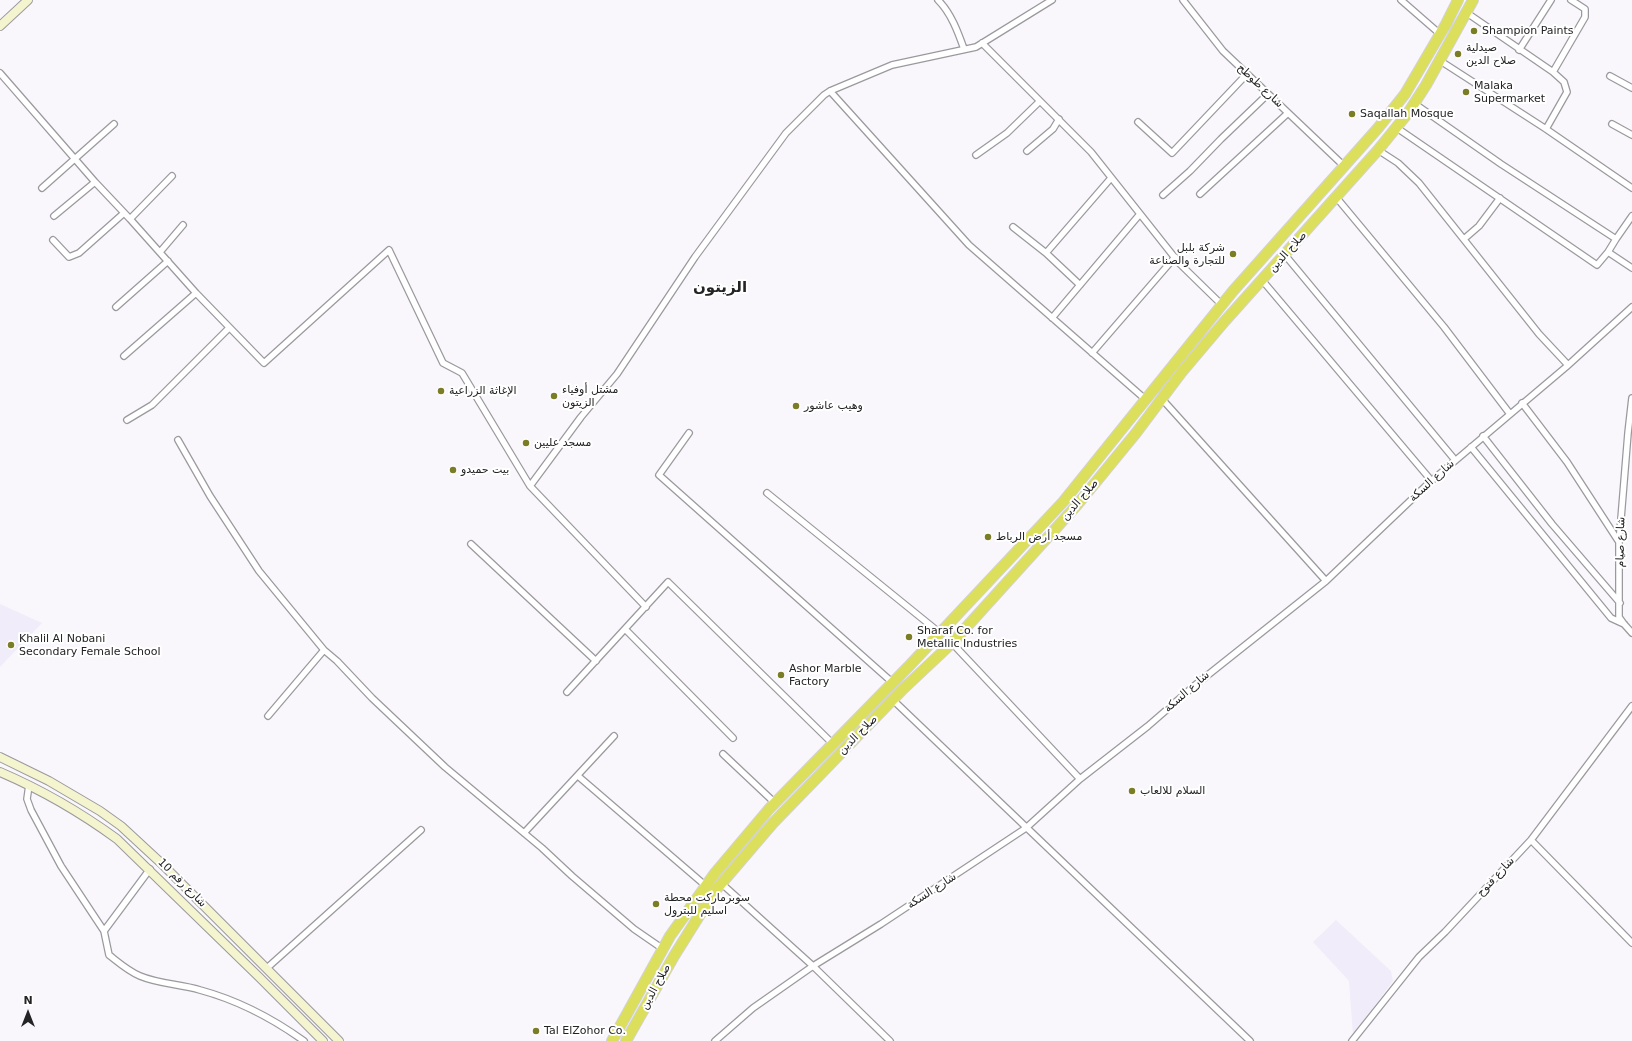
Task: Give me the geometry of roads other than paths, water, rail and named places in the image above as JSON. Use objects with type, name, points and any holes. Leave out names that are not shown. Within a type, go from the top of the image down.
[{"type":"highway","name":"صلاح الدين","points":[[626,1041],[674,956],[714,892],[773,823],[893,700],[952,643],[1077,505],[1136,433],[1186,367],[1397,128],[1414,104],[1467,14],[1473,0]]},
{"type":"highway","name":"صلاح الدين","points":[[612,1041],[670,936],[720,867],[775,803],[940,633],[1063,502],[1222,304],[1344,166],[1405,94],[1440,34],[1456,1]]},
{"type":"main road","points":[[0,26],[28,0]]},
{"type":"main road","name":"شارع رقم 10","points":[[0,757],[49,780],[100,811],[121,826],[161,863],[339,1041]]},
{"type":"main road","name":"شارع رقم 10","points":[[0,772],[29,785],[95,823],[117,839],[323,1041]]},
{"type":"street","points":[[938,0],[944,5],[956,28],[964,49]]},
{"type":"street","points":[[530,486],[581,417],[617,374],[695,257],[786,133],[824,95],[830,91],[892,65],[976,47],[1052,0]]},
{"type":"street","name":"شارع طوطح","points":[[1183,0],[1223,51],[1344,166]]},
{"type":"street","points":[[1401,0],[1440,34]]},
{"type":"street","points":[[1519,50],[1551,0]]},
{"type":"street","points":[[1553,72],[1585,17],[1585,9],[1571,0]]},
{"type":"street","points":[[1467,14],[1553,72],[1564,82],[1567,92],[1546,129]]},
{"type":"street","points":[[982,43],[1092,152],[1111,178],[1175,257],[1222,304]]},
{"type":"street","points":[[1439,60],[1546,129],[1632,188]]},
{"type":"street","points":[[0,73],[75,160],[196,293],[264,362],[389,250],[443,363],[462,373],[530,486],[646,607]]},
{"type":"street","points":[[1138,122],[1172,153],[1247,74]]},
{"type":"street","points":[[1610,76],[1632,88]]},
{"type":"street","points":[[830,91],[969,245],[1145,399]]},
{"type":"street","points":[[1163,195],[1190,171],[1268,94]]},
{"type":"street","points":[[976,155],[1007,133],[1040,101]]},
{"type":"street","points":[[1414,104],[1501,164],[1616,239]]},
{"type":"street","points":[[1200,194],[1288,113]]},
{"type":"street","points":[[1027,151],[1053,129],[1059,120]]},
{"type":"street","points":[[42,188],[114,124]]},
{"type":"street","points":[[1612,124],[1632,135]]},
{"type":"street","points":[[1397,128],[1597,265],[1608,252],[1632,217]]},
{"type":"street","points":[[1378,150],[1410,173],[1539,334],[1568,365]]},
{"type":"street","points":[[130,219],[172,176]]},
{"type":"street","points":[[1046,253],[1111,178]]},
{"type":"street","points":[[54,216],[95,182]]},
{"type":"street","points":[[1336,197],[1444,327],[1510,414]]},
{"type":"street","points":[[1464,239],[1479,226],[1500,198]]},
{"type":"street","points":[[52,240],[69,257],[79,253],[124,213]]},
{"type":"street","points":[[1052,318],[1140,214]]},
{"type":"street","points":[[160,252],[183,225]]},
{"type":"street","points":[[1013,227],[1046,253],[1080,285]]},
{"type":"street","points":[[1608,252],[1632,268]]},
{"type":"street","points":[[1285,255],[1455,460]]},
{"type":"street","points":[[1092,353],[1175,257]]},
{"type":"street","points":[[116,307],[168,261]]},
{"type":"street","points":[[1262,280],[1430,479],[1430,482]]},
{"type":"street","points":[[124,356],[196,293]]},
{"type":"street","name":"شارع السكة","points":[[719,1040],[753,1008],[813,966],[882,924],[1026,828],[1080,780],[1148,726],[1194,686],[1326,581],[1430,482],[1568,365],[1632,307]]},
{"type":"street","points":[[127,420],[152,405],[229,328]]},
{"type":"street","name":"شارع صيام","points":[[1632,398],[1619,543],[1620,617],[1632,633]]},
{"type":"street","points":[[1162,399],[1326,581]]},
{"type":"street","points":[[1522,403],[1567,462],[1619,543]]},
{"type":"street","points":[[689,434],[659,475],[893,682]]},
{"type":"street","points":[[1483,436],[1552,524],[1620,603]]},
{"type":"street","points":[[178,440],[210,496],[259,571],[324,650],[445,767],[524,833],[634,929],[663,949]]},
{"type":"street","points":[[1471,447],[1611,618],[1624,624]]},
{"type":"street","points":[[767,493],[940,633]]},
{"type":"street","points":[[471,544],[596,661]]},
{"type":"street","points":[[567,692],[668,582],[833,744]]},
{"type":"street","points":[[625,629],[733,738]]},
{"type":"street","points":[[952,643],[1080,780]]},
{"type":"street","points":[[268,716],[324,650]]},
{"type":"street","points":[[893,700],[1250,1041]]},
{"type":"street","name":"شارع فتوح","points":[[1352,1041],[1419,957],[1445,932],[1531,840],[1632,706]]},
{"type":"street","points":[[524,833],[614,736]]},
{"type":"street","points":[[723,754],[775,803]]},
{"type":"street","points":[[578,776],[706,886]]},
{"type":"street","points":[[29,785],[27,799],[31,810],[61,866],[104,931],[109,955],[138,975],[153,980],[199,990],[234,1001],[280,1024],[304,1041]]},
{"type":"street","points":[[267,968],[420,830]]},
{"type":"street","points":[[1531,840],[1632,943]]},
{"type":"street","points":[[104,931],[150,870]]},
{"type":"street","points":[[722,883],[813,966],[890,1041]]},
{"type":"place","name":"Shampion Paints","points":[[1474,31]]},
{"type":"place","name":"صيدلية صلاح الدين","points":[[1458,54]]},
{"type":"place","name":"Malaka Supermarket","points":[[1466,92]]},
{"type":"place","name":"Saqallah Mosque","points":[[1352,114]]},
{"type":"place","name":"شركة بلبل للتجارة والصناعة","points":[[1233,254]]},
{"type":"place","name":"الإغاثة الزراعية","points":[[441,391]]},
{"type":"place","name":"مشتل أوفياء الزيتون","points":[[554,396]]},
{"type":"place","name":"وهيب عاشور","points":[[796,406]]},
{"type":"place","name":"مسجد عليين","points":[[526,443]]},
{"type":"place","name":"بيت حميدو","points":[[453,470]]},
{"type":"place","name":"مسجد أرض الرباط","points":[[988,537]]},
{"type":"place","name":"Sharaf Co. for Metallic Industries","points":[[909,637]]},
{"type":"place","name":"Khalil Al Nobani Secondary Female School","points":[[11,645]]},
{"type":"place","name":"Ashor Marble Factory","points":[[781,675]]},
{"type":"place","name":"السلام للالعاب","points":[[1132,791]]},
{"type":"place","name":"سوبرماركت محطة اسليم للبترول","points":[[656,904]]},
{"type":"place","name":"Tal ElZohor Co.","points":[[536,1031]]},
{"type":"district","name":"الزيتون","points":[[720,288]]}]
